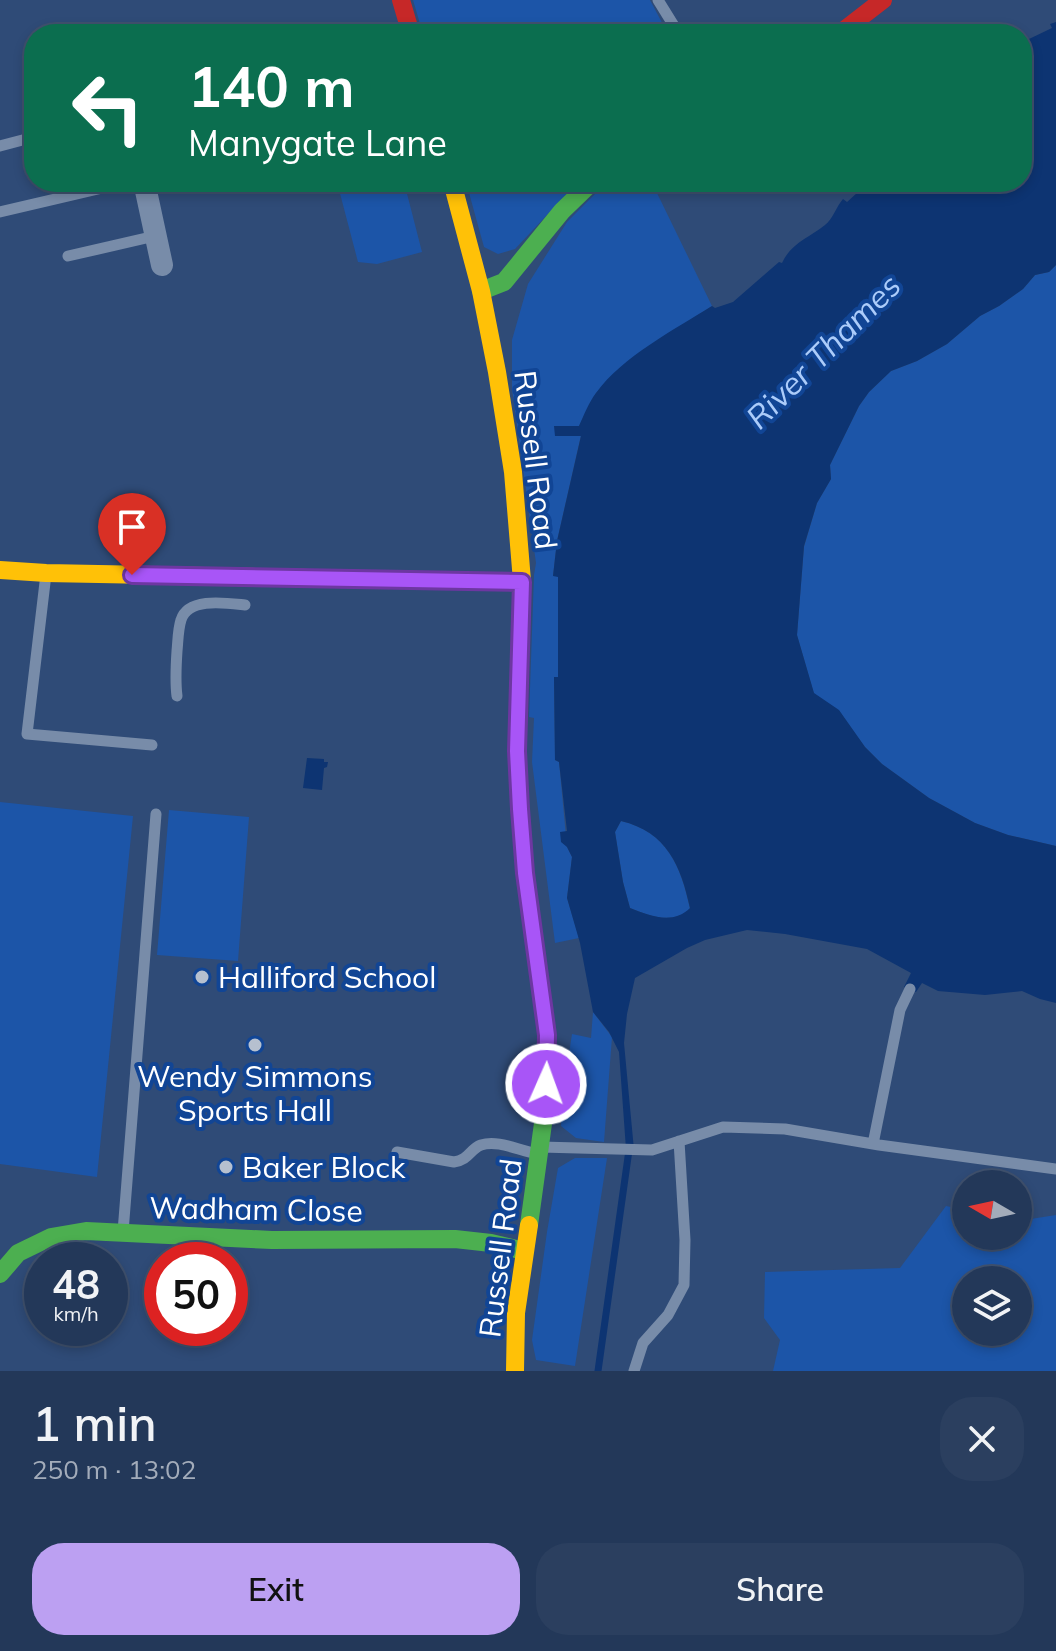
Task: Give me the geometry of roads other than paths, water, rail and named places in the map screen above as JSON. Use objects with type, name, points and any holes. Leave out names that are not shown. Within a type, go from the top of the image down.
[{"type":"main road","points":[[401,0],[408,24]]},
{"type":"main road","points":[[852,24],[883,0]]},
{"type":"main road","name":"Russell Road","points":[[455,192],[481,291],[513,472],[522,582],[517,751],[525,873],[547,1035],[545,1109],[516,1313],[515,1371]]},
{"type":"main road","points":[[481,291],[504,282],[546,229],[582,192]]},
{"type":"main road","points":[[0,570],[522,582]]},
{"type":"main road","name":"Wadham Close","points":[[0,1274],[18,1253],[51,1237],[86,1231],[272,1240],[455,1239],[524,1251]]},
{"type":"street","points":[[146,192],[162,265]]},
{"type":"lane","points":[[658,0],[673,24]]},
{"type":"lane","points":[[0,146],[24,140]]},
{"type":"lane","points":[[0,212],[85,192]]},
{"type":"lane","points":[[68,256],[155,236]]},
{"type":"lane","points":[[46,573],[27,734],[152,745]]},
{"type":"lane","points":[[217,602],[218,576]]},
{"type":"lane","points":[[177,696],[181,618],[191,607],[217,602],[245,605]]},
{"type":"lane","points":[[123,1233],[156,814]]},
{"type":"lane","points":[[873,1144],[900,1010],[910,989]]},
{"type":"lane","points":[[397,1152],[454,1162],[463,1161],[479,1145],[498,1144],[540,1151],[652,1150],[723,1127],[785,1129],[1056,1169]]},
{"type":"lane","points":[[634,1371],[643,1343],[668,1315],[684,1285],[685,1240],[679,1141]]},
{"type":"water","name":"River Thames","points":[[1056,22],[1056,265],[1049,272],[1035,275],[1023,289],[980,316],[947,344],[891,371],[859,406],[830,465],[831,479],[817,503],[804,546],[797,635],[814,693],[839,710],[865,747],[882,764],[929,798],[975,823],[1008,835],[1056,846],[1056,1003],[1022,991],[985,995],[938,991],[922,983],[916,992],[904,987],[911,973],[867,949],[785,934],[747,930],[705,940],[635,978],[624,1043],[634,1150],[626,1149],[619,1052],[609,1032],[593,1012],[580,943],[567,898],[572,857],[561,842],[560,832],[567,831],[559,762],[555,760],[558,577],[553,576],[557,541],[581,436],[555,436],[554,426],[579,426],[593,397],[620,367],[712,306],[715,308],[733,302],[779,262],[782,263],[795,246],[825,225],[843,199],[847,202],[858,192],[1032,192],[1032,38],[1052,28],[1050,24]],"holes":[[[621,821],[650,833],[661,842],[676,865],[690,908],[669,918],[630,908],[623,882],[615,832]]]},
{"type":"water","points":[[307,758],[328,762],[324,768],[322,790],[303,788]]},
{"type":"waterway","points":[[598,1371],[629,1150]]},
{"type":"place","name":"Halliford School","points":[[202,977]]},
{"type":"place","name":"Wendy Simmons Sports Hall","points":[[255,1045]]},
{"type":"place","name":"Baker Block","points":[[226,1167]]}]
